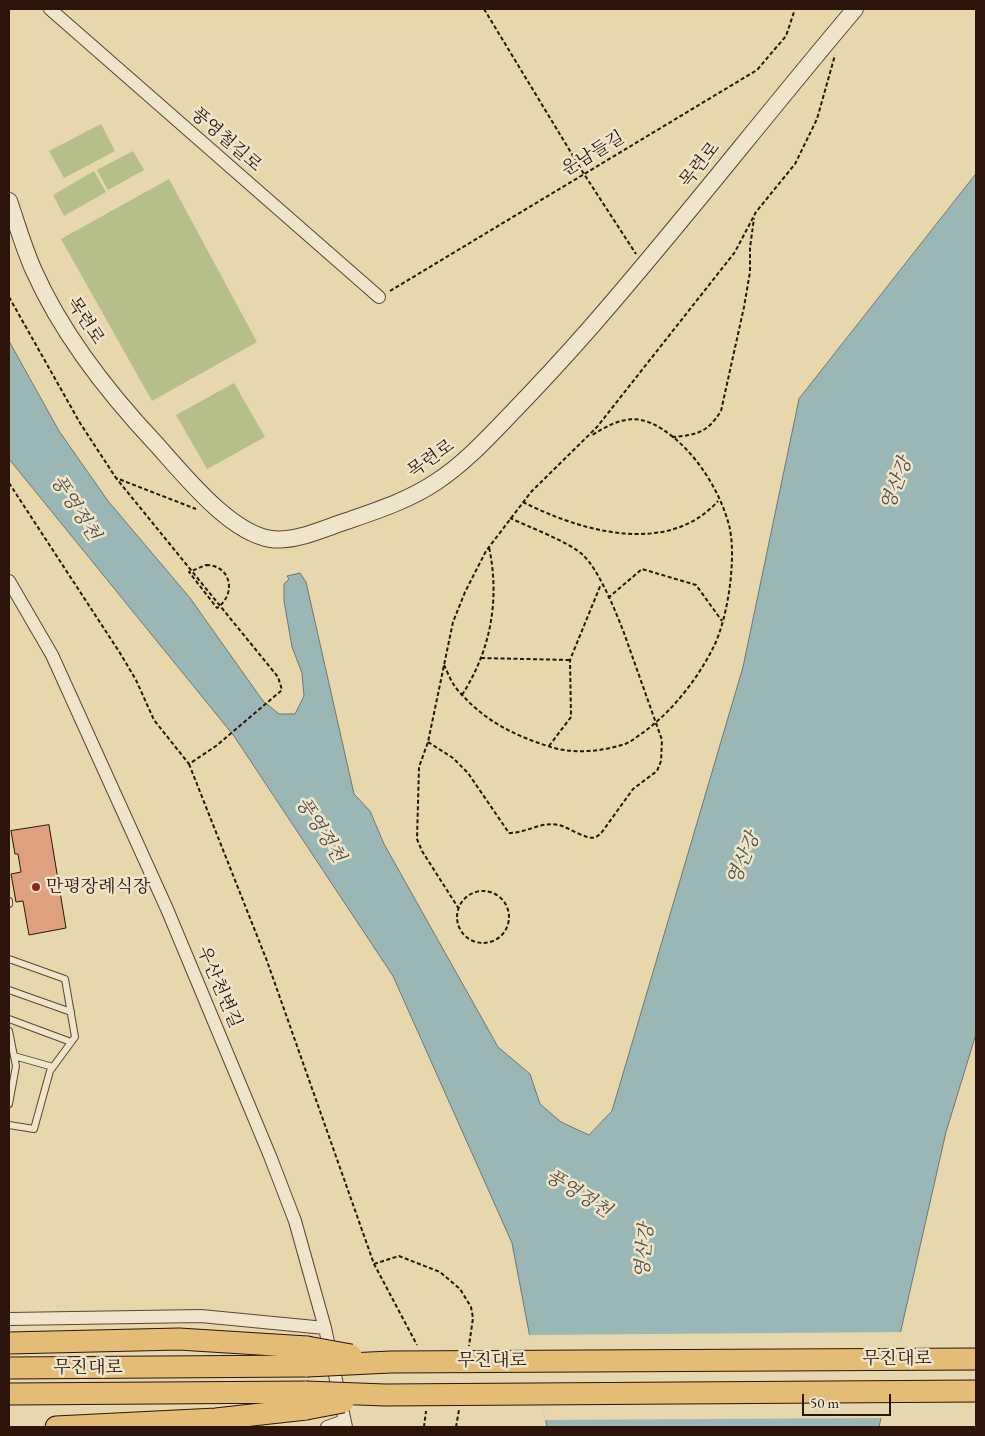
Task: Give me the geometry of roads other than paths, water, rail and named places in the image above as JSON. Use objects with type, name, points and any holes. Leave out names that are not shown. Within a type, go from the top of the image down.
[{"type":"highway","points":[[9,1343],[179,1339],[307,1357]]},
{"type":"highway","name":"무진대로","points":[[9,1368],[307,1357],[391,1362],[976,1359]]},
{"type":"highway","name":"무진대로","points":[[9,1394],[306,1401],[385,1395],[976,1392]]},
{"type":"highway","points":[[56,1427],[216,1420],[306,1401]]},
{"type":"street","name":"풍영철길로","points":[[50,9],[379,297]]},
{"type":"street","name":"목련로","points":[[9,200],[33,269],[50,303],[90,365],[131,417],[205,497],[239,526],[254,534],[271,539],[284,539],[311,534],[410,497],[437,482],[469,456],[555,369],[644,266],[780,98],[856,9]]},
{"type":"street","name":"우산천변길","points":[[9,581],[52,655],[167,909],[270,1156],[295,1221],[325,1328],[345,1424]]},
{"type":"street","points":[[9,1319],[201,1316],[325,1328]]},
{"type":"street","points":[[327,1427],[345,1424]]},
{"type":"lane","points":[[9,959],[65,979],[75,1037],[50,1071],[34,1129],[9,1125]]},
{"type":"lane","points":[[9,990],[71,1012]]},
{"type":"lane","points":[[9,1019],[71,1042]]},
{"type":"lane","points":[[9,1031],[16,1066],[9,1104]]},
{"type":"lane","points":[[14,1056],[53,1067]]},
{"type":"water","points":[[976,174],[976,1034],[946,1132],[879,1427],[547,1427],[512,1243],[393,976],[234,736],[9,459],[9,341],[59,431],[108,501],[190,598],[263,701],[279,714],[295,714],[304,696],[302,673],[292,647],[284,601],[284,584],[289,579],[287,576],[300,573],[306,582],[354,794],[370,811],[384,844],[498,1047],[530,1074],[540,1104],[561,1122],[589,1135],[612,1111],[743,667],[799,399]]},
{"type":"place","name":"만평장례식장","points":[[36,887]]},
{"type":"water label","name":"영산강","points":[[897,484]]},
{"type":"water label","name":"풍영정천","points":[[75,508]]},
{"type":"water label","name":"풍영정천","points":[[320,830]]},
{"type":"water label","name":"영산강","points":[[744,859]]},
{"type":"water label","name":"풍영정천","points":[[578,1194]]},
{"type":"water label","name":"영산강","points":[[645,1251]]}]
